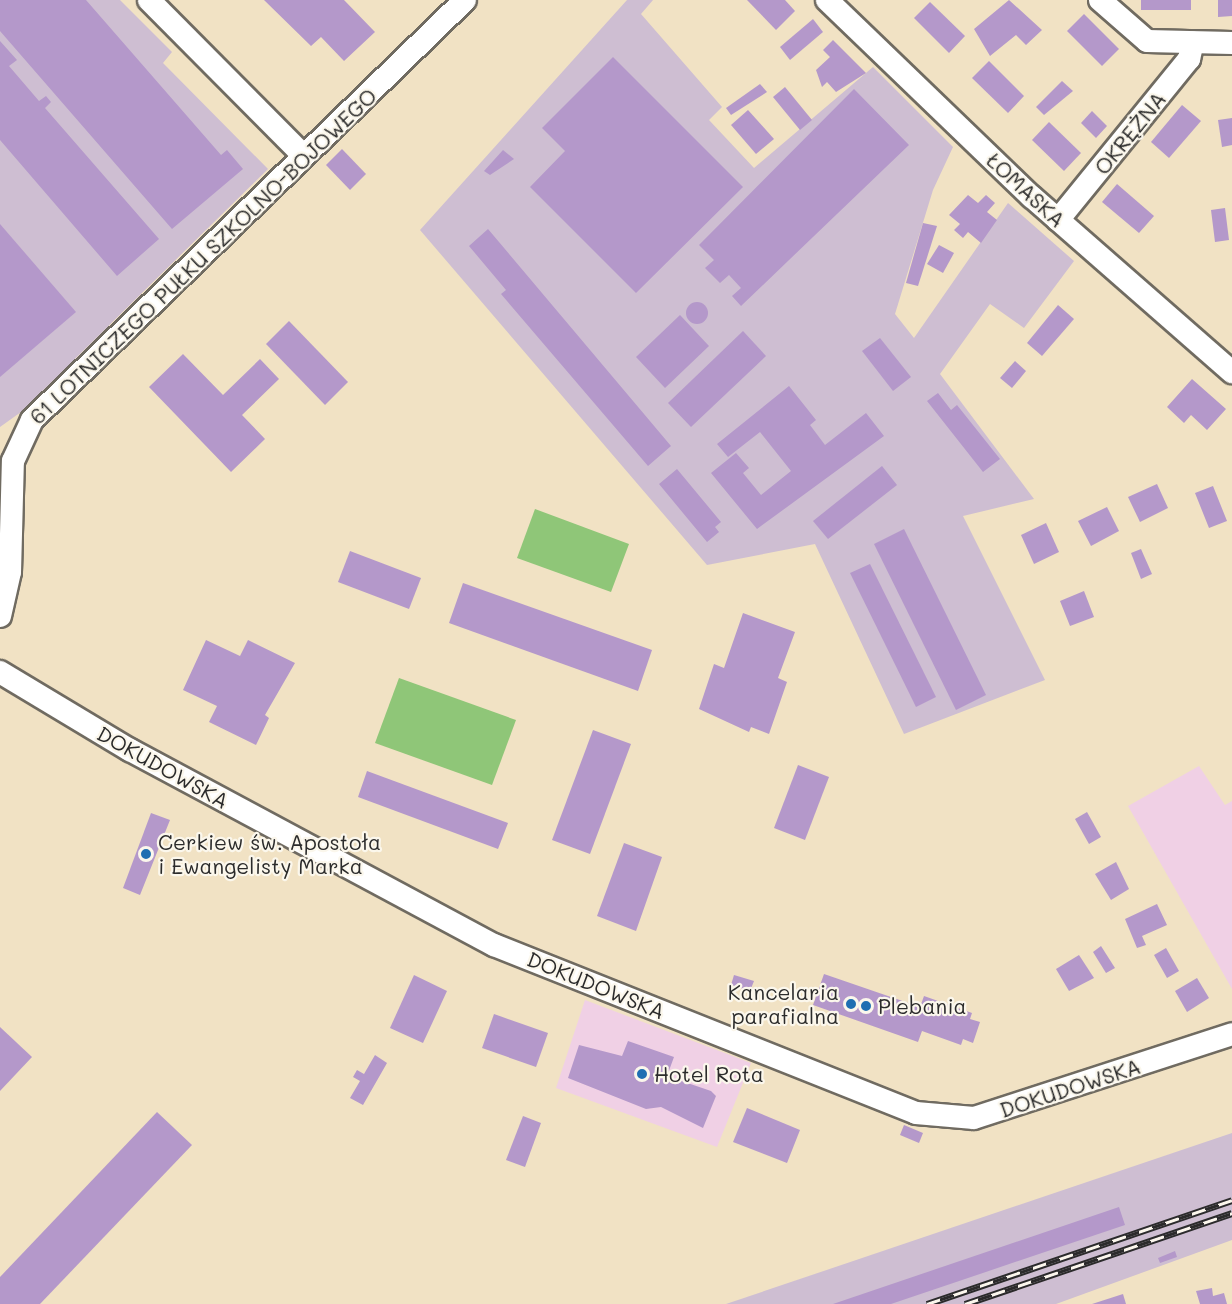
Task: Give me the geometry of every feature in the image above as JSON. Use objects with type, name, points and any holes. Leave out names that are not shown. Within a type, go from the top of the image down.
[{"type":"street","points":[[149,0],[303,154]]},
{"type":"street","name":"61 LOTNICZEGO PUŁKU SZKOLNO-BOJOWEGO","points":[[0,615],[10,572],[13,461],[32,420],[303,154],[465,0]]},
{"type":"street","name":"ŁOMASKA","points":[[827,0],[1058,220],[1232,372]]},
{"type":"street","points":[[1100,0],[1148,41],[1232,43]]},
{"type":"street","name":"OKRĘŻNA","points":[[1058,220],[1183,68],[1193,42]]},
{"type":"street","name":"DOKUDOWSKA","points":[[0,672],[129,750],[494,945],[916,1113],[951,1120],[985,1116],[1232,1034]]},
{"type":"shaded area","points":[[0,0],[120,0],[172,52],[163,63],[268,169],[21,412],[0,427]]},
{"type":"shaded area","points":[[627,0],[653,0],[641,14],[722,107],[709,120],[754,168],[873,67],[953,147],[933,190],[895,314],[914,338],[1008,203],[1074,261],[1024,328],[990,304],[940,374],[1034,499],[963,516],[1045,680],[904,734],[815,544],[707,565],[420,230]]},
{"type":"shaded area","points":[[1199,766],[1225,805],[1232,801],[1232,989],[1128,806]]},
{"type":"shaded area","points":[[585,1000],[751,1063],[717,1147],[556,1088]]},
{"type":"shaded area","points":[[1232,1133],[1232,1240],[1056,1304],[726,1304]]},
{"type":"green space","points":[[535,509],[629,544],[611,592],[517,558]]},
{"type":"green space","points":[[399,678],[516,720],[492,785],[375,743]]},
{"type":"building","points":[[0,0],[86,0],[221,155],[227,150],[243,169],[172,229],[0,31]]},
{"type":"building","points":[[264,0],[344,0],[375,32],[344,61],[321,37],[311,46]]},
{"type":"building","points":[[747,0],[785,0],[795,11],[776,30]]},
{"type":"building","points":[[1009,0],[1042,30],[1026,45],[1016,35],[990,56],[974,29]]},
{"type":"building","points":[[1141,0],[1191,0],[1191,10],[1141,10]]},
{"type":"building","points":[[1218,0],[1232,0],[1232,16],[1218,17]]},
{"type":"building","points":[[930,2],[965,36],[949,53],[914,18]]},
{"type":"building","points":[[1084,14],[1119,49],[1102,66],[1067,31]]},
{"type":"building","points":[[813,19],[823,32],[790,60],[780,47]]},
{"type":"building","points":[[833,40],[866,73],[836,92],[827,82],[822,87],[816,70],[830,57],[823,50]]},
{"type":"building","points":[[0,41],[17,60],[9,66],[39,101],[46,96],[51,102],[45,108],[159,239],[117,276],[0,140]]},
{"type":"building","points":[[613,57],[743,187],[636,293],[530,187],[565,151],[542,128]]},
{"type":"building","points":[[989,61],[1024,96],[1008,113],[972,78]]},
{"type":"building","points":[[1062,81],[1073,91],[1044,115],[1036,107]]},
{"type":"building","points":[[760,84],[767,92],[731,115],[726,108]]},
{"type":"building","points":[[785,87],[812,120],[800,130],[773,97]]},
{"type":"building","points":[[854,89],[909,145],[741,306],[732,296],[741,288],[729,275],[720,283],[705,268],[714,260],[699,245]]},
{"type":"building","points":[[1182,105],[1201,121],[1169,158],[1151,142]]},
{"type":"building","points":[[748,110],[774,139],[756,154],[731,125]]},
{"type":"building","points":[[1092,111],[1107,126],[1096,138],[1081,123]]},
{"type":"building","points":[[1232,118],[1232,145],[1222,147],[1218,120]]},
{"type":"building","points":[[1049,122],[1081,153],[1064,171],[1032,140]]},
{"type":"building","points":[[342,149],[366,174],[350,190],[326,165]]},
{"type":"building","points":[[503,150],[514,159],[490,175],[484,171]]},
{"type":"building","points":[[1117,184],[1154,216],[1139,233],[1102,202]]},
{"type":"building","points":[[968,195],[978,203],[986,195],[995,203],[987,212],[997,220],[981,243],[968,232],[963,238],[954,230],[960,224],[949,215]]},
{"type":"building","points":[[1225,208],[1229,240],[1215,242],[1211,210]]},
{"type":"building","points":[[923,223],[937,226],[918,286],[906,283]]},
{"type":"building","points":[[0,224],[76,312],[0,377]]},
{"type":"building","points":[[488,229],[671,446],[648,466],[501,294],[506,290],[469,246]]},
{"type":"building","points":[[939,245],[954,253],[943,273],[927,264]]},
{"type":"building","points":[[697,302],[705,305],[708,313],[705,321],[697,324],[689,321],[686,313],[689,305]]},
{"type":"building","points":[[1058,305],[1074,319],[1042,356],[1027,343]]},
{"type":"building","points":[[680,315],[709,346],[665,388],[636,357]]},
{"type":"building","points":[[289,321],[348,382],[325,405],[266,344]]},
{"type":"building","points":[[743,331],[766,356],[691,427],[668,403]]},
{"type":"building","points":[[880,338],[911,377],[893,391],[862,351]]},
{"type":"building","points":[[183,354],[223,395],[260,359],[279,379],[242,415],[265,439],[231,472],[149,387]]},
{"type":"building","points":[[1015,361],[1026,371],[1012,388],[1000,378]]},
{"type":"building","points":[[1192,379],[1226,409],[1207,430],[1191,415],[1184,423],[1167,407]]},
{"type":"building","points":[[789,386],[816,420],[810,425],[825,445],[866,413],[884,436],[757,529],[711,473],[736,453],[749,468],[743,473],[761,495],[791,471],[760,432],[728,457],[717,444]]},
{"type":"building","points":[[938,393],[951,410],[957,405],[1000,459],[983,472],[927,401]]},
{"type":"building","points":[[882,466],[897,485],[828,539],[813,521]]},
{"type":"building","points":[[677,469],[721,522],[715,527],[719,532],[707,542],[659,484]]},
{"type":"building","points":[[1157,484],[1168,508],[1140,522],[1128,497]]},
{"type":"building","points":[[1213,486],[1227,521],[1209,528],[1195,493]]},
{"type":"building","points":[[1107,507],[1119,531],[1091,546],[1078,521]]},
{"type":"building","points":[[1046,523],[1059,552],[1034,564],[1021,535]]},
{"type":"building","points":[[904,529],[986,695],[956,710],[874,544]]},
{"type":"building","points":[[1141,549],[1152,574],[1141,579],[1131,553]]},
{"type":"building","points":[[350,551],[421,578],[409,609],[338,582]]},
{"type":"building","points":[[870,564],[936,697],[916,707],[850,573]]},
{"type":"building","points":[[463,583],[652,650],[638,691],[449,623]]},
{"type":"building","points":[[1084,591],[1094,617],[1070,626],[1060,601]]},
{"type":"building","points":[[743,613],[795,632],[778,678],[787,682],[769,734],[751,727],[749,732],[699,709],[714,664],[724,668]]},
{"type":"building","points":[[206,640],[240,656],[248,640],[295,663],[265,715],[269,718],[256,745],[209,722],[217,706],[183,690]]},
{"type":"building","points":[[593,730],[631,744],[590,854],[552,840]]},
{"type":"building","points":[[798,765],[829,777],[805,840],[774,828]]},
{"type":"building","points":[[367,771],[508,823],[498,849],[358,797]]},
{"type":"building","points":[[1087,812],[1101,837],[1089,844],[1075,819]]},
{"type":"building","name":"Cerkiew św. Apostoła i Ewangelisty Marka","points":[[151,813],[170,820],[140,895],[123,888]]},
{"type":"building","points":[[624,843],[662,857],[636,931],[597,916]]},
{"type":"building","points":[[1116,862],[1129,889],[1111,900],[1095,874]]},
{"type":"building","points":[[1157,904],[1167,925],[1142,936],[1146,945],[1137,948],[1125,919]]},
{"type":"building","points":[[1101,946],[1115,968],[1106,973],[1093,952]]},
{"type":"building","points":[[1166,948],[1179,971],[1167,978],[1154,955]]},
{"type":"building","points":[[1079,955],[1094,978],[1069,991],[1056,969]]},
{"type":"building","name":"Plebania","points":[[824,974],[920,1007],[924,996],[972,1013],[970,1019],[980,1022],[973,1043],[963,1039],[961,1045],[922,1031],[918,1042],[813,1005]]},
{"type":"building","points":[[414,975],[447,991],[423,1043],[390,1028]]},
{"type":"building","points":[[734,975],[754,981],[750,991],[731,985]]},
{"type":"building","points":[[1197,978],[1209,998],[1187,1012],[1175,991]]},
{"type":"building","points":[[494,1014],[548,1033],[536,1067],[482,1048]]},
{"type":"building","points":[[0,1027],[32,1057],[0,1091]]},
{"type":"building","points":[[628,1041],[674,1057],[667,1076],[711,1091],[716,1096],[703,1128],[661,1107],[646,1109],[568,1078],[579,1045],[622,1056]]},
{"type":"building","points":[[375,1055],[387,1063],[363,1105],[350,1098],[360,1081],[353,1077],[357,1070],[364,1074]]},
{"type":"building","points":[[747,1108],[800,1130],[787,1163],[733,1142]]},
{"type":"building","points":[[157,1112],[192,1145],[40,1304],[0,1304],[0,1277]]},
{"type":"building","points":[[523,1116],[541,1123],[525,1167],[506,1160]]},
{"type":"building","points":[[904,1125],[923,1133],[919,1143],[900,1135]]},
{"type":"building","points":[[1119,1207],[1125,1225],[891,1304],[833,1304]]},
{"type":"building","points":[[1175,1251],[1177,1257],[1160,1263],[1158,1258]]},
{"type":"building","points":[[1212,1288],[1213,1296],[1224,1293],[1227,1304],[1200,1304],[1196,1291]]},
{"type":"building","points":[[1123,1294],[1126,1304],[1092,1304]]},
{"type":"railway","points":[[927,1304],[1232,1200]]},
{"type":"railway","points":[[965,1304],[1232,1213]]},
{"type":"place","name":"Cerkiew św. Apostoła i Ewangelisty Marka","points":[[146,854]]},
{"type":"place","name":"Kancelaria parafialna","points":[[851,1004]]},
{"type":"place","name":"Plebania","points":[[866,1006]]},
{"type":"place","name":"Hotel Rota","points":[[642,1074]]}]
